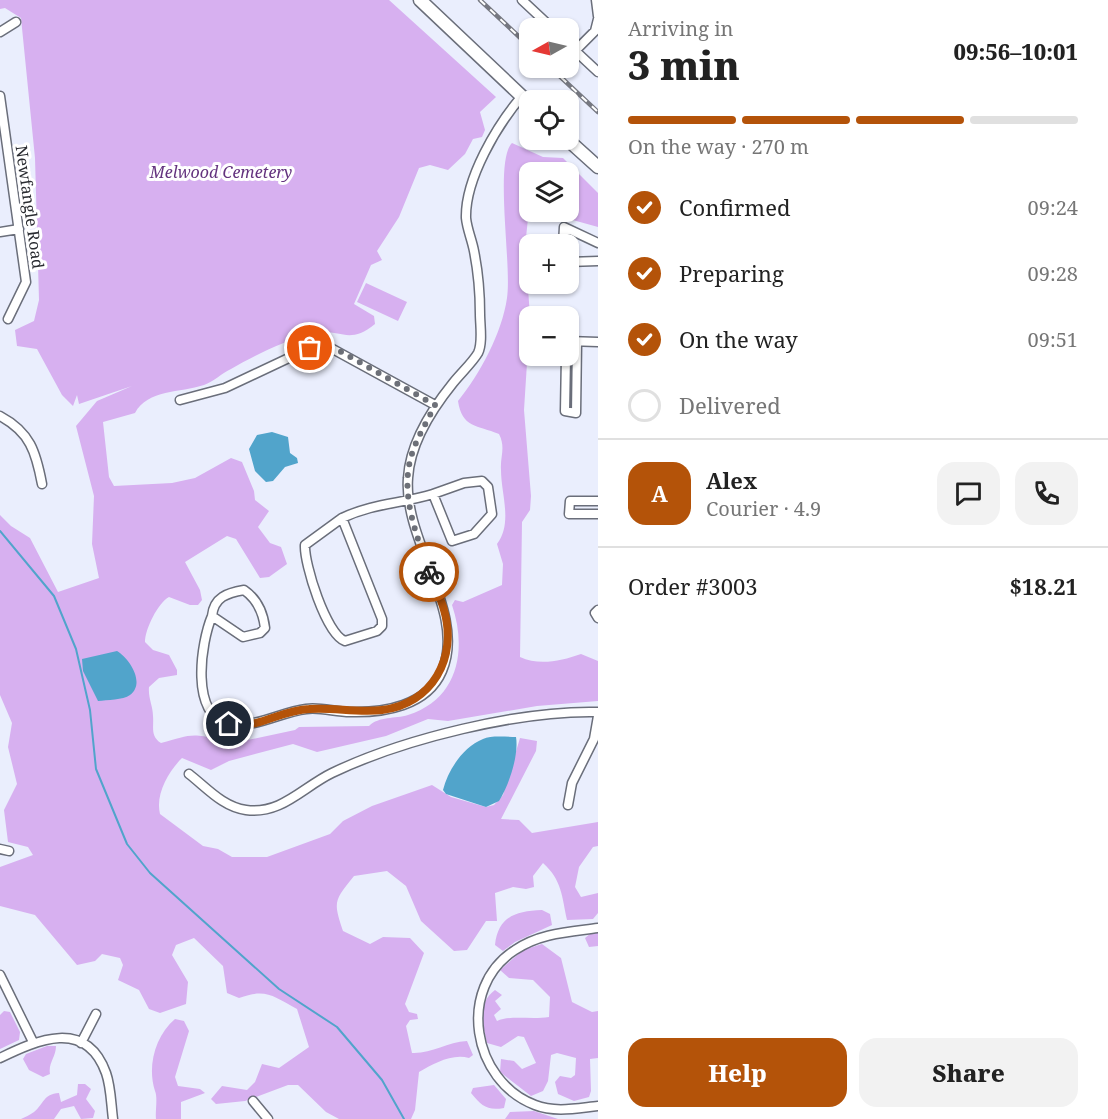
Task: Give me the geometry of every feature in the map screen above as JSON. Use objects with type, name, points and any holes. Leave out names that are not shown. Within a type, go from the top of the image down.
[{"type":"main road","points":[[420,0],[519,93]]},
{"type":"main road","points":[[579,150],[598,167]]},
{"type":"street","points":[[522,0],[541,18]]},
{"type":"street","points":[[579,43],[596,31],[598,18],[596,0]]},
{"type":"street","points":[[0,32],[16,22]]},
{"type":"street","points":[[579,54],[598,72]]},
{"type":"street","name":"Newfangle Road","points":[[0,96],[4,147],[26,282],[8,320]]},
{"type":"street","points":[[212,616],[215,621],[243,637],[260,633],[265,628],[263,615],[255,597],[244,590],[219,599],[213,608],[201,657],[203,692],[216,717],[229,724],[254,724],[298,710],[373,711],[409,703],[429,690],[442,671],[448,645],[445,611],[433,584],[408,502],[408,478],[411,456],[435,405],[478,352],[480,302],[474,251],[467,226],[467,196],[502,118],[519,105]]},
{"type":"street","points":[[564,234],[564,227],[579,234]]},
{"type":"street","points":[[0,232],[19,229]]},
{"type":"street","points":[[579,234],[598,243]]},
{"type":"street","points":[[579,262],[598,261]]},
{"type":"street","points":[[579,342],[598,342]]},
{"type":"street","points":[[180,400],[225,388],[310,348],[329,346],[435,405]]},
{"type":"street","points":[[566,366],[565,411],[576,413],[574,366]]},
{"type":"street","points":[[0,416],[12,422],[29,438],[36,453],[42,484]]},
{"type":"street","points":[[342,519],[382,619],[382,626],[377,631],[345,641],[335,635],[328,620],[304,559],[305,545],[342,519],[372,505],[408,502],[464,483],[482,481],[488,487],[492,514],[474,534],[452,541],[433,494]]},
{"type":"street","points":[[598,501],[570,501],[569,514],[598,514]]},
{"type":"street","points":[[598,610],[595,613],[598,618]]},
{"type":"street","points":[[189,774],[228,805],[248,810],[280,806],[332,773],[445,734],[472,727],[574,711],[598,714],[594,739],[572,783],[568,805]]},
{"type":"street","points":[[598,928],[538,938],[514,950],[500,962],[481,996],[478,1031],[484,1055],[497,1077],[512,1093],[534,1105],[548,1109],[598,1106]]},
{"type":"street","points":[[0,975],[33,1042]]},
{"type":"street","points":[[81,1043],[96,1014]]},
{"type":"street","points":[[0,1058],[33,1042],[58,1036],[81,1043],[99,1060],[106,1074],[113,1119]]},
{"type":"street","points":[[253,1101],[268,1119]]},
{"type":"green space","name":"Melwood Cemetery","points":[[0,0],[389,0],[496,97],[480,112],[485,130],[482,137],[473,139],[465,154],[448,170],[430,165],[419,168],[399,217],[377,251],[382,260],[371,265],[354,304],[374,316],[375,324],[357,334],[321,332],[291,340],[249,359],[207,384],[156,396],[141,405],[135,413],[103,422],[109,477],[114,486],[172,483],[195,478],[231,458],[242,462],[254,491],[255,500],[269,511],[258,527],[270,543],[281,547],[287,564],[269,577],[260,578],[236,539],[227,536],[185,562],[200,590],[202,600],[198,605],[190,605],[169,597],[157,610],[145,642],[153,650],[169,655],[177,670],[177,675],[159,678],[149,687],[154,734],[161,743],[194,736],[223,740],[229,744],[295,730],[299,727],[369,726],[382,719],[408,715],[425,707],[448,685],[455,671],[459,638],[452,605],[455,600],[463,602],[502,585],[503,564],[497,544],[502,536],[505,518],[501,479],[501,439],[499,434],[467,421],[460,410],[458,401],[489,352],[500,325],[507,298],[504,170],[507,154],[512,143],[519,146],[519,150],[528,150],[543,157],[563,158],[567,162],[519,162],[519,222],[528,222],[526,234],[519,234],[519,294],[528,294],[529,306],[519,306],[519,366],[527,366],[524,410],[531,496],[530,510],[522,522],[520,657],[527,660],[550,662],[581,654],[598,661],[598,701],[537,706],[448,721],[428,719],[386,736],[317,752],[293,744],[229,761],[211,770],[182,758],[172,769],[161,791],[160,814],[203,846],[218,849],[232,857],[267,857],[330,834],[343,821],[372,806],[432,785],[451,797],[486,807],[494,805],[503,795],[520,738],[537,741],[536,751],[501,819],[519,820],[532,833],[598,822],[598,846],[593,847],[579,867],[575,887],[581,897],[598,893],[598,913],[593,919],[567,920],[558,882],[543,863],[533,876],[534,887],[526,889],[513,887],[495,893],[497,921],[486,921],[467,950],[454,951],[421,921],[406,886],[387,871],[354,876],[342,891],[337,902],[343,931],[370,944],[383,937],[410,938],[424,953],[405,1004],[409,1012],[417,1014],[418,1019],[410,1020],[406,1026],[412,1053],[426,1052],[467,1041],[473,1055],[469,1058],[456,1057],[443,1060],[419,1072],[415,1110],[411,1119],[339,1119],[326,1112],[298,1085],[288,1085],[245,1101],[216,1104],[211,1099],[222,1086],[247,1090],[255,1082],[262,1064],[279,1068],[309,1047],[297,1009],[269,995],[256,994],[239,998],[227,993],[223,966],[194,938],[176,945],[172,955],[188,982],[186,1004],[160,1013],[149,1009],[139,990],[118,980],[123,965],[120,958],[102,954],[95,961],[77,965],[35,915],[0,906],[0,867],[33,855],[28,847],[8,842],[4,810],[17,784],[8,747],[12,723],[0,695],[0,515],[11,526],[30,538],[58,592],[99,578],[92,544],[94,496],[76,426],[97,401],[132,386],[79,404],[77,395],[73,406],[62,395],[37,349],[17,346],[15,330],[34,321],[39,300],[35,158],[21,18],[5,8],[0,9]]},
{"type":"green space","points":[[579,174],[598,193],[598,227],[579,222]]},
{"type":"green space","points":[[366,283],[407,302],[398,321],[357,302]]},
{"type":"green space","points":[[542,910],[550,914],[552,925],[515,942],[503,951],[495,945],[500,928],[510,917],[524,912]]},
{"type":"green space","points":[[598,932],[598,946],[589,947],[585,938],[591,933]]},
{"type":"green space","points":[[542,944],[561,958],[572,1002],[592,1012],[598,1011],[598,1058],[590,1059],[591,1091],[589,1097],[574,1101],[558,1094],[555,1082],[560,1076],[571,1078],[575,1075],[576,1058],[557,1053],[551,1055],[548,1081],[543,1091],[531,1096],[500,1072],[501,1059],[514,1061],[522,1069],[536,1063],[524,1037],[518,1036],[501,1047],[487,1043],[485,1036],[484,1008],[489,995],[495,990],[502,995],[495,1001],[501,1009],[494,1015],[497,1021],[508,1018],[549,1017],[550,997],[533,980],[509,978],[500,970],[523,950]]},
{"type":"green space","points":[[4,1011],[10,1012],[20,1032],[19,1040],[0,1049],[0,1015]]},
{"type":"green space","points":[[175,1019],[184,1021],[189,1031],[175,1077],[178,1086],[200,1089],[205,1093],[181,1102],[181,1119],[156,1119],[156,1097],[152,1072],[154,1052],[162,1034]]},
{"type":"green space","points":[[47,1046],[56,1046],[56,1050],[50,1074],[43,1077],[29,1070],[23,1059],[26,1054]]},
{"type":"green space","points":[[78,1084],[85,1084],[91,1089],[86,1099],[95,1111],[93,1118],[81,1119],[74,1106],[61,1109],[54,1119],[21,1119],[34,1112],[50,1095],[59,1093],[61,1102],[77,1095]]},
{"type":"green space","points":[[494,1085],[506,1099],[504,1108],[493,1109],[485,1106],[471,1093],[473,1088]]},
{"type":"green space","points":[[534,1111],[558,1119],[505,1119],[510,1112]]},
{"type":"water","points":[[272,432],[288,437],[290,453],[297,458],[298,463],[285,467],[273,481],[266,482],[255,471],[249,449],[257,435]]},
{"type":"water","points":[[117,651],[122,654],[134,671],[135,690],[123,698],[98,701],[83,671],[82,659]]},
{"type":"water","points":[[516,737],[517,744],[512,770],[499,801],[486,807],[446,794],[443,790],[449,775],[457,760],[469,748],[486,738]]},
{"type":"waterway","points":[[0,531],[54,596],[76,649],[90,710],[96,769],[127,844],[150,873],[279,989],[337,1027],[382,1080],[404,1119]]},
{"type":"railway","points":[[480,0],[519,37]]},
{"type":"railway","points":[[562,78],[598,112]]},
{"type":"way so far","points":[[310,348],[329,346],[338,350],[435,405],[411,456],[408,478],[408,502],[429,572]]},
{"type":"route","points":[[229,724],[254,724],[280,714],[312,708],[350,712],[384,710],[409,703],[429,690],[442,671],[448,645],[445,611],[429,572]]}]
